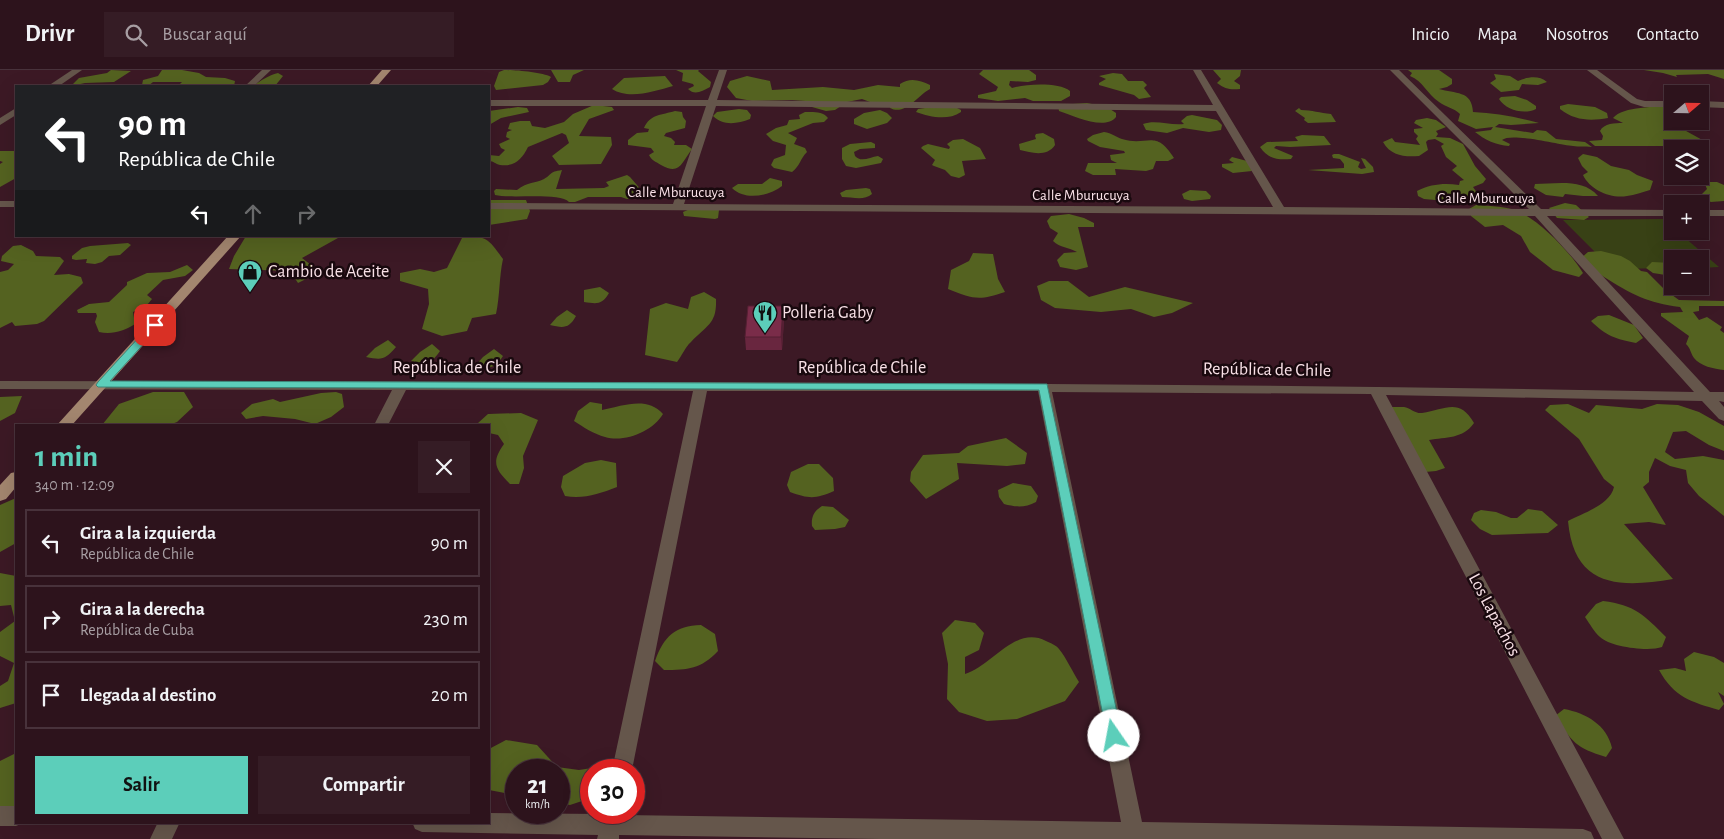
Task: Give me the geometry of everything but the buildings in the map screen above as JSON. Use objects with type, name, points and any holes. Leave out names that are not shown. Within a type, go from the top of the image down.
[{"type":"main road","points":[[373,85],[387,70]]},
{"type":"main road","points":[[65,424],[234,237]]},
{"type":"main road","points":[[0,495],[15,479]]},
{"type":"street","points":[[56,85],[78,70]]},
{"type":"street","points":[[250,85],[267,70]]},
{"type":"street","points":[[677,207],[723,70]]},
{"type":"street","points":[[1197,70],[1281,212]]},
{"type":"street","points":[[1394,70],[1538,213],[1724,416]]},
{"type":"street","points":[[1591,70],[1634,101],[1644,104],[1664,104]]},
{"type":"street","points":[[490,103],[712,103],[1220,108]]},
{"type":"street","points":[[1709,104],[1724,104]]},
{"type":"street","points":[[0,122],[15,112]]},
{"type":"street","points":[[0,204],[15,204]]},
{"type":"street","name":"Calle Mburucuya","points":[[490,206],[1664,213]]},
{"type":"street","points":[[1709,213],[1724,213]]},
{"type":"street","name":"República de Chile","points":[[0,385],[1044,387],[1376,390],[1724,397]]},
{"type":"street","points":[[624,759],[701,386]]},
{"type":"street","points":[[382,424],[401,387]]},
{"type":"street","points":[[1044,387],[1134,836]]},
{"type":"street","name":"Los Lapachos","points":[[1376,390],[1613,839]]},
{"type":"street","points":[[0,816],[15,816]]},
{"type":"street","points":[[490,823],[1134,836],[1583,839]]},
{"type":"street","points":[[161,839],[169,824]]},
{"type":"green space","points":[[111,70],[131,71],[114,82],[72,85],[79,78],[107,73]]},
{"type":"green space","points":[[162,70],[182,70],[199,73],[206,77],[225,78],[235,81],[234,85],[179,85],[182,82],[153,82],[149,85],[142,85],[143,80],[158,76]]},
{"type":"green space","points":[[504,70],[535,73],[551,77],[543,85],[496,90],[494,86],[499,72]]},
{"type":"green space","points":[[551,70],[584,70],[573,75],[570,82],[558,82]]},
{"type":"green space","points":[[676,70],[699,70],[711,82],[710,87],[699,92],[691,91],[688,89],[694,86],[693,84],[682,81],[683,73]]},
{"type":"green space","points":[[983,70],[1029,70],[1036,75],[1036,80],[1028,82],[1010,81],[1009,85],[1012,88],[1033,85],[1058,86],[1070,91],[1070,96],[1061,101],[1033,101],[1025,98],[998,101],[978,98],[978,95],[996,91],[998,87],[979,74]]},
{"type":"green space","points":[[1213,70],[1241,70],[1240,76],[1234,81],[1240,85],[1240,89],[1228,89],[1217,83],[1221,79]]},
{"type":"green space","points":[[1408,70],[1439,70],[1452,79],[1452,84],[1439,89],[1466,96],[1470,100],[1473,112],[1490,113],[1539,123],[1499,124],[1495,127],[1533,133],[1537,130],[1546,131],[1556,139],[1585,142],[1592,147],[1515,137],[1502,140],[1510,144],[1509,146],[1491,142],[1475,132],[1491,130],[1493,127],[1476,129],[1458,121],[1460,114],[1435,99],[1418,81],[1410,76],[1412,73]]},
{"type":"green space","points":[[1644,70],[1724,70],[1724,79],[1708,74],[1676,75],[1677,77]]},
{"type":"green space","points":[[278,73],[283,76],[276,85],[254,85]]},
{"type":"green space","points":[[1113,73],[1122,74],[1128,81],[1143,81],[1147,85],[1144,88],[1151,97],[1139,99],[1134,95],[1099,85],[1099,83],[1106,79],[1099,76]]},
{"type":"green space","points":[[1494,74],[1510,76],[1518,81],[1533,77],[1547,82],[1538,85],[1522,84],[1519,90],[1501,92],[1490,83],[1496,79]]},
{"type":"green space","points":[[665,76],[673,86],[634,94],[626,94],[612,89],[624,78]]},
{"type":"green space","points":[[747,76],[770,81],[772,90],[823,87],[854,90],[878,85],[900,87],[900,84],[911,80],[930,85],[930,89],[911,104],[901,109],[895,110],[890,108],[892,103],[870,102],[862,99],[847,102],[835,110],[826,111],[812,107],[805,101],[752,101],[736,98],[727,87],[730,81]]},
{"type":"green space","points":[[1515,96],[1527,100],[1536,106],[1536,109],[1526,112],[1511,109],[1499,99],[1501,97]]},
{"type":"green space","points":[[1087,103],[1107,107],[1116,113],[1116,117],[1105,123],[1097,123],[1059,111],[1058,105]]},
{"type":"green space","points":[[1568,104],[1595,107],[1607,113],[1608,118],[1589,120],[1571,116],[1560,109],[1560,106]]},
{"type":"green space","points":[[594,105],[612,107],[614,110],[589,119],[579,136],[611,137],[612,145],[601,164],[559,165],[552,156],[569,143],[566,135],[562,133],[528,147],[517,161],[510,165],[500,165],[490,161],[490,155],[499,156],[505,150],[499,144],[510,139],[506,137],[507,132],[512,130],[508,129],[510,123],[530,121],[532,126],[545,128],[564,122],[573,114]]},
{"type":"green space","points":[[518,107],[527,108],[529,112],[501,118],[490,124],[490,111]]},
{"type":"green space","points":[[1664,107],[1664,130],[1684,130],[1702,140],[1664,140],[1664,146],[1595,146],[1589,141],[1602,140],[1603,136],[1600,131],[1604,126],[1623,123],[1613,118],[1618,114],[1641,108]]},
{"type":"green space","points":[[957,108],[961,112],[945,117],[933,117],[916,112],[918,109]]},
{"type":"green space","points":[[1299,108],[1301,110],[1331,114],[1336,122],[1308,123],[1304,120],[1305,118],[1295,111]]},
{"type":"green space","points":[[739,109],[747,110],[751,115],[750,119],[726,123],[713,116],[717,112]]},
{"type":"green space","points":[[880,110],[892,118],[887,123],[867,129],[854,124],[854,119],[864,113]]},
{"type":"green space","points":[[675,111],[682,112],[686,121],[685,128],[666,133],[664,136],[671,138],[675,142],[674,145],[686,145],[692,149],[680,166],[672,169],[653,160],[649,155],[654,152],[651,148],[628,145],[628,140],[637,133],[648,132],[649,129],[644,128],[653,118]]},
{"type":"green space","points":[[805,112],[821,113],[828,118],[824,122],[813,123],[788,133],[797,138],[794,144],[805,148],[807,152],[792,172],[774,168],[771,165],[774,159],[785,155],[786,145],[773,141],[766,134],[776,128],[787,125],[789,120],[800,119],[799,115]]},
{"type":"green space","points":[[1192,115],[1217,120],[1222,125],[1221,130],[1209,132],[1183,128],[1167,133],[1146,130],[1143,124],[1153,122],[1184,124],[1181,121],[1187,116]]},
{"type":"green space","points":[[1427,118],[1436,120],[1446,127],[1436,131],[1438,134],[1436,137],[1450,138],[1463,144],[1475,166],[1486,179],[1483,183],[1473,187],[1480,197],[1478,202],[1468,203],[1424,199],[1418,196],[1417,191],[1432,185],[1459,185],[1460,181],[1464,180],[1452,170],[1457,166],[1446,157],[1441,146],[1444,144],[1435,139],[1428,140],[1426,142],[1428,150],[1419,156],[1408,156],[1394,153],[1383,142],[1392,138],[1395,142],[1420,145],[1416,139],[1418,136],[1414,129],[1423,128],[1414,123],[1416,120]]},
{"type":"green space","points":[[1104,132],[1131,141],[1156,141],[1162,144],[1174,158],[1168,161],[1156,161],[1153,169],[1146,171],[1115,169],[1116,175],[1093,175],[1085,171],[1088,163],[1117,163],[1111,160],[1110,155],[1125,153],[1124,151],[1100,147],[1087,139]]},
{"type":"green space","points":[[1043,133],[1054,139],[1055,145],[1052,149],[1044,153],[1020,150],[1019,144],[1036,139],[1036,134]]},
{"type":"green space","points":[[1302,135],[1324,136],[1331,145],[1276,146],[1274,148],[1293,156],[1291,159],[1277,159],[1266,154],[1260,147],[1267,142],[1298,141],[1295,137]]},
{"type":"green space","points":[[963,139],[980,148],[986,159],[962,161],[965,175],[959,178],[951,176],[945,170],[932,165],[935,160],[921,148],[928,144],[949,149],[950,147],[947,144],[953,140]]},
{"type":"green space","points":[[871,142],[875,144],[875,148],[860,149],[854,152],[855,156],[863,159],[878,156],[883,159],[881,163],[856,168],[846,166],[842,159],[842,148],[850,144]]},
{"type":"green space","points":[[0,151],[15,151],[15,179],[0,187],[0,164],[3,162],[0,161]]},
{"type":"green space","points":[[1583,154],[1597,157],[1611,166],[1629,170],[1653,181],[1650,190],[1621,197],[1608,195],[1596,189],[1583,175],[1588,172],[1578,158]]},
{"type":"green space","points":[[1332,155],[1360,162],[1358,167],[1361,169],[1366,168],[1361,158],[1365,159],[1373,167],[1374,172],[1362,174],[1308,170],[1344,168],[1344,164],[1340,159],[1333,158]]},
{"type":"green space","points":[[1232,157],[1247,161],[1252,171],[1233,173],[1222,167],[1222,164],[1234,163],[1229,160]]},
{"type":"green space","points":[[562,170],[556,189],[604,188],[609,186],[606,182],[627,175],[643,192],[641,196],[627,199],[621,197],[588,197],[575,202],[546,196],[495,195],[494,191],[496,189],[517,190],[525,185],[544,179],[553,172]]},
{"type":"green space","points":[[770,178],[782,181],[782,186],[757,196],[743,195],[732,188],[738,184],[762,184]]},
{"type":"green space","points":[[1709,182],[1717,182],[1724,185],[1724,201],[1709,201],[1709,195],[1701,195],[1707,189],[1705,185],[1709,185]]},
{"type":"green space","points":[[1535,184],[1577,184],[1592,190],[1598,196],[1565,194],[1563,197],[1546,195],[1534,188]]},
{"type":"green space","points":[[870,189],[872,194],[865,197],[842,197],[840,193],[846,190]]},
{"type":"green space","points":[[1190,190],[1206,191],[1211,196],[1210,199],[1192,201],[1184,199],[1182,194]]},
{"type":"green space","points":[[490,200],[526,200],[530,211],[527,219],[490,225]]},
{"type":"green space","points":[[1565,203],[1576,205],[1589,217],[1584,220],[1557,218],[1549,208]]},
{"type":"green space","points":[[1476,205],[1496,206],[1515,210],[1534,220],[1571,256],[1583,273],[1579,277],[1553,270],[1530,252],[1521,236],[1503,225],[1485,227],[1471,216],[1469,209]]},
{"type":"green space","points":[[690,209],[719,210],[718,218],[684,216],[683,212]]},
{"type":"green space","points":[[1069,214],[1094,223],[1094,227],[1078,227],[1088,267],[1076,270],[1060,267],[1057,260],[1064,253],[1077,252],[1053,241],[1058,233],[1050,228],[1047,221],[1051,216]]},
{"type":"green space","points":[[1663,219],[1664,240],[1688,240],[1699,250],[1664,250],[1664,268],[1612,269],[1563,220]]},
{"type":"green space","points":[[245,237],[348,237],[338,238],[302,258],[320,272],[298,283],[290,271],[229,269]]},
{"type":"green space","points":[[462,237],[478,237],[487,240],[503,259],[496,314],[472,318],[467,331],[442,336],[422,329],[429,304],[428,289],[400,281],[400,273],[420,269],[434,272],[447,268]]},
{"type":"green space","points":[[128,243],[131,245],[120,255],[109,256],[102,262],[95,264],[86,263],[87,259],[72,259],[72,256],[82,248]]},
{"type":"green space","points":[[21,245],[33,251],[36,256],[60,257],[64,261],[54,275],[69,274],[81,277],[83,283],[44,321],[37,324],[15,326],[12,322],[0,328],[0,272],[8,270],[14,264],[1,261],[2,256],[13,246]]},
{"type":"green space","points":[[1601,251],[1621,256],[1630,261],[1641,271],[1647,272],[1664,289],[1664,295],[1672,295],[1679,300],[1724,301],[1724,306],[1699,306],[1699,311],[1693,312],[1699,320],[1707,317],[1722,327],[1720,330],[1724,333],[1724,370],[1708,367],[1697,361],[1686,344],[1689,336],[1661,316],[1661,313],[1683,312],[1680,307],[1649,300],[1631,293],[1614,283],[1594,271],[1580,259],[1588,252]]},
{"type":"green space","points":[[973,253],[993,254],[998,279],[1005,292],[989,297],[976,298],[948,289],[951,270],[969,261]]},
{"type":"green space","points":[[1709,258],[1719,267],[1709,268]]},
{"type":"green space","points":[[1652,262],[1664,263],[1664,275],[1653,273],[1646,268]]},
{"type":"green space","points":[[187,265],[193,270],[185,276],[163,280],[147,295],[152,299],[147,305],[133,312],[135,324],[127,329],[113,333],[99,332],[95,322],[96,313],[78,313],[77,310],[89,304],[109,302],[127,285],[127,282],[147,273],[170,272]]},
{"type":"green space","points":[[1049,281],[1068,281],[1089,297],[1125,287],[1193,303],[1172,313],[1154,317],[1131,309],[1101,312],[1055,308],[1041,300],[1037,286]]},
{"type":"green space","points":[[600,287],[609,293],[604,300],[596,303],[584,302],[584,290]]},
{"type":"green space","points":[[704,292],[716,299],[715,314],[706,328],[689,344],[677,362],[645,355],[650,309],[666,303],[688,309],[691,297]]},
{"type":"green space","points":[[567,310],[576,316],[571,323],[562,327],[550,325],[557,317]]},
{"type":"green space","points":[[1609,315],[1634,325],[1643,338],[1636,343],[1617,338],[1602,330],[1591,321],[1598,316]]},
{"type":"green space","points":[[388,340],[396,347],[386,357],[376,359],[366,357],[375,348]]},
{"type":"green space","points":[[432,344],[440,351],[434,359],[428,363],[411,361],[420,352]]},
{"type":"green space","points":[[494,349],[503,356],[494,366],[484,368],[475,366],[483,357]]},
{"type":"green space","points":[[153,392],[184,392],[193,407],[177,422],[172,424],[103,424],[119,404]]},
{"type":"green space","points":[[336,392],[342,394],[344,407],[331,417],[315,424],[295,419],[263,416],[246,419],[241,413],[252,404],[273,399],[280,402],[321,393]]},
{"type":"green space","points":[[22,396],[15,413],[0,421],[0,397]]},
{"type":"green space","points":[[590,402],[602,404],[602,410],[634,404],[650,405],[657,408],[663,414],[653,426],[638,434],[621,438],[605,437],[574,421],[578,411]]},
{"type":"green space","points":[[1568,404],[1589,413],[1596,405],[1642,409],[1657,404],[1678,405],[1699,412],[1724,426],[1724,451],[1709,445],[1686,431],[1673,432],[1665,452],[1675,459],[1703,456],[1724,460],[1724,516],[1699,496],[1688,483],[1686,470],[1670,466],[1655,458],[1649,472],[1649,482],[1643,487],[1666,525],[1649,522],[1624,524],[1673,579],[1654,582],[1618,582],[1603,578],[1590,571],[1579,560],[1572,543],[1568,521],[1602,504],[1614,487],[1604,479],[1579,439],[1545,410],[1550,405]]},
{"type":"green space","points":[[1391,407],[1409,408],[1420,413],[1451,407],[1457,408],[1463,410],[1474,423],[1459,435],[1429,440],[1445,468],[1425,472]]},
{"type":"green space","points":[[521,413],[538,420],[523,456],[524,468],[519,484],[510,484],[496,465],[497,456],[504,444],[498,435],[490,433],[490,424],[478,423],[488,414]]},
{"type":"green space","points":[[1006,438],[1027,453],[1025,464],[1007,466],[957,463],[959,479],[926,499],[910,481],[911,472],[923,455],[959,453],[968,446]]},
{"type":"green space","points":[[601,460],[616,463],[617,487],[591,495],[579,497],[565,496],[561,487],[563,476],[585,463]]},
{"type":"green space","points":[[808,464],[819,464],[833,478],[834,491],[822,496],[812,497],[790,492],[787,485],[791,472]]},
{"type":"green space","points":[[1013,483],[1031,486],[1038,496],[1036,502],[1020,506],[1004,504],[999,497],[998,490]]},
{"type":"green space","points":[[15,498],[15,544],[0,552],[0,505]]},
{"type":"green space","points":[[822,506],[833,507],[849,520],[845,527],[815,530],[812,526],[812,520],[815,512]]},
{"type":"green space","points":[[1528,509],[1542,511],[1558,525],[1548,533],[1492,535],[1480,529],[1471,520],[1474,513],[1481,510],[1517,518]]},
{"type":"green space","points":[[0,573],[15,576],[15,621],[11,605],[0,606]]},
{"type":"green space","points":[[1603,601],[1631,608],[1645,617],[1666,637],[1662,647],[1648,649],[1630,648],[1605,641],[1585,617],[1596,604]]},
{"type":"green space","points":[[955,620],[975,623],[984,633],[979,650],[965,657],[965,674],[975,670],[1014,642],[1024,638],[1035,637],[1058,648],[1079,682],[1065,701],[1017,719],[987,721],[959,712],[947,699],[948,664],[942,633]]},
{"type":"green space","points":[[15,621],[15,703],[0,708],[0,686],[8,681],[14,663],[0,656],[0,632]]},
{"type":"green space","points":[[701,625],[715,634],[718,651],[706,662],[680,670],[664,670],[655,661],[662,645],[677,630]]},
{"type":"green space","points":[[1694,652],[1714,657],[1724,663],[1724,696],[1718,692],[1724,704],[1719,710],[1684,697],[1671,687],[1659,670],[1675,668],[1686,671],[1684,659]]},
{"type":"green space","points":[[1564,709],[1588,717],[1600,727],[1612,748],[1606,757],[1581,747],[1571,738],[1555,716]]},
{"type":"green space","points":[[506,740],[537,745],[550,759],[505,759],[505,793],[490,790],[490,748]]},
{"type":"green space","points":[[15,754],[15,807],[0,809],[0,761]]},
{"type":"green space","points":[[570,769],[580,770],[580,802],[570,805]]},
{"type":"place","name":"Cambio de Aceite","points":[[250,293]]},
{"type":"place","name":"Polleria Gaby","points":[[765,334]]},
{"type":"route","points":[[155,325],[102,385],[1044,387],[1114,736]]}]
